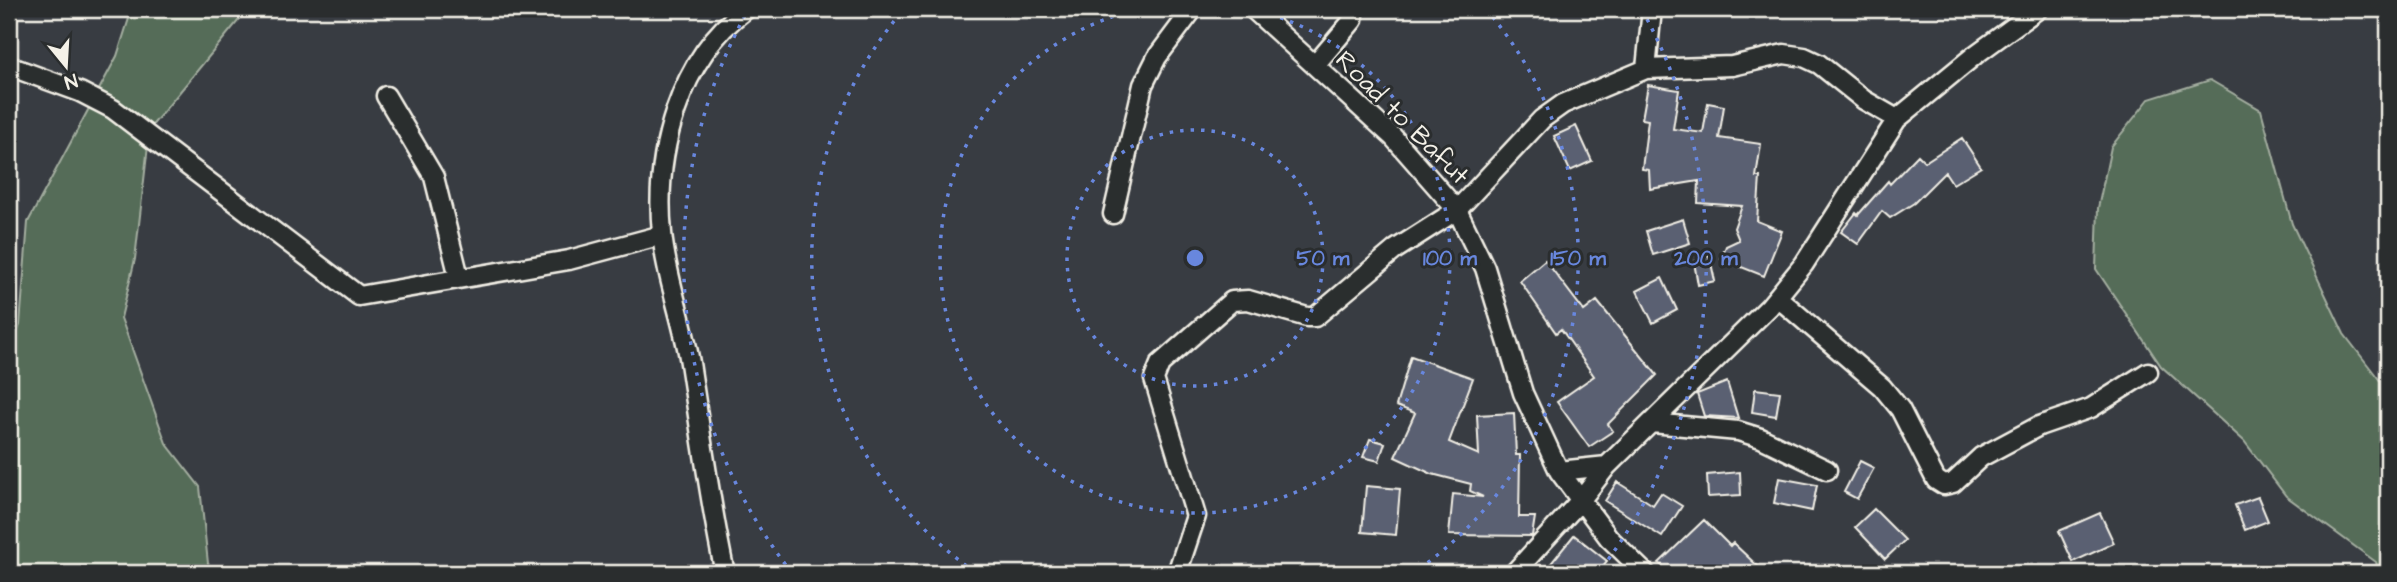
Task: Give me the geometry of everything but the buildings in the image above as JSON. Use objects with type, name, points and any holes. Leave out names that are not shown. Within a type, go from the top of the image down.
[{"type":"street","points":[[726,573],[689,360],[662,235],[660,200],[665,158],[678,104],[694,66],[712,38],[746,9]]},
{"type":"street","points":[[1113,214],[1143,85],[1157,57],[1193,9]]},
{"type":"street","name":"Road to Bafut","points":[[1254,9],[1393,137],[1457,209],[1485,268],[1523,393],[1559,471],[1609,538],[1645,573]]},
{"type":"street","points":[[1315,65],[1353,20],[1353,9]]},
{"type":"street","points":[[1646,69],[1652,9]]},
{"type":"street","points":[[1514,573],[1580,501],[1607,467],[1738,341],[1777,297],[1823,236],[1898,119],[1975,55],[2038,9]]},
{"type":"street","points":[[1177,573],[1196,516],[1154,379],[1160,364],[1232,301],[1248,300],[1315,317],[1396,249],[1457,209],[1542,119],[1563,104],[1646,69],[1732,66],[1784,54],[1804,57],[1819,64],[1864,100],[1898,119]]},
{"type":"street","points":[[9,66],[80,92],[113,109],[355,294],[365,296],[459,277],[569,260],[662,235]]},
{"type":"street","points":[[386,96],[426,157],[434,177],[459,277]]},
{"type":"street","points":[[1777,297],[1882,387],[1900,409],[1936,480],[1944,485],[1953,483],[1981,457],[2039,426],[2091,408],[2148,372]]},
{"type":"street","points":[[1653,423],[1738,431],[1761,438],[1827,470]]},
{"type":"street","points":[[1559,471],[1607,467]]},
{"type":"green space","points":[[132,9],[248,9],[150,128],[135,259],[121,318],[166,443],[200,487],[209,573],[9,573],[9,352],[20,325],[28,222],[117,56]]},
{"type":"green space","points":[[2210,80],[2261,110],[2292,224],[2344,334],[2388,391],[2388,573],[2379,573],[2376,562],[2286,496],[2244,441],[2161,366],[2096,269],[2098,208],[2111,147],[2149,99]]}]
